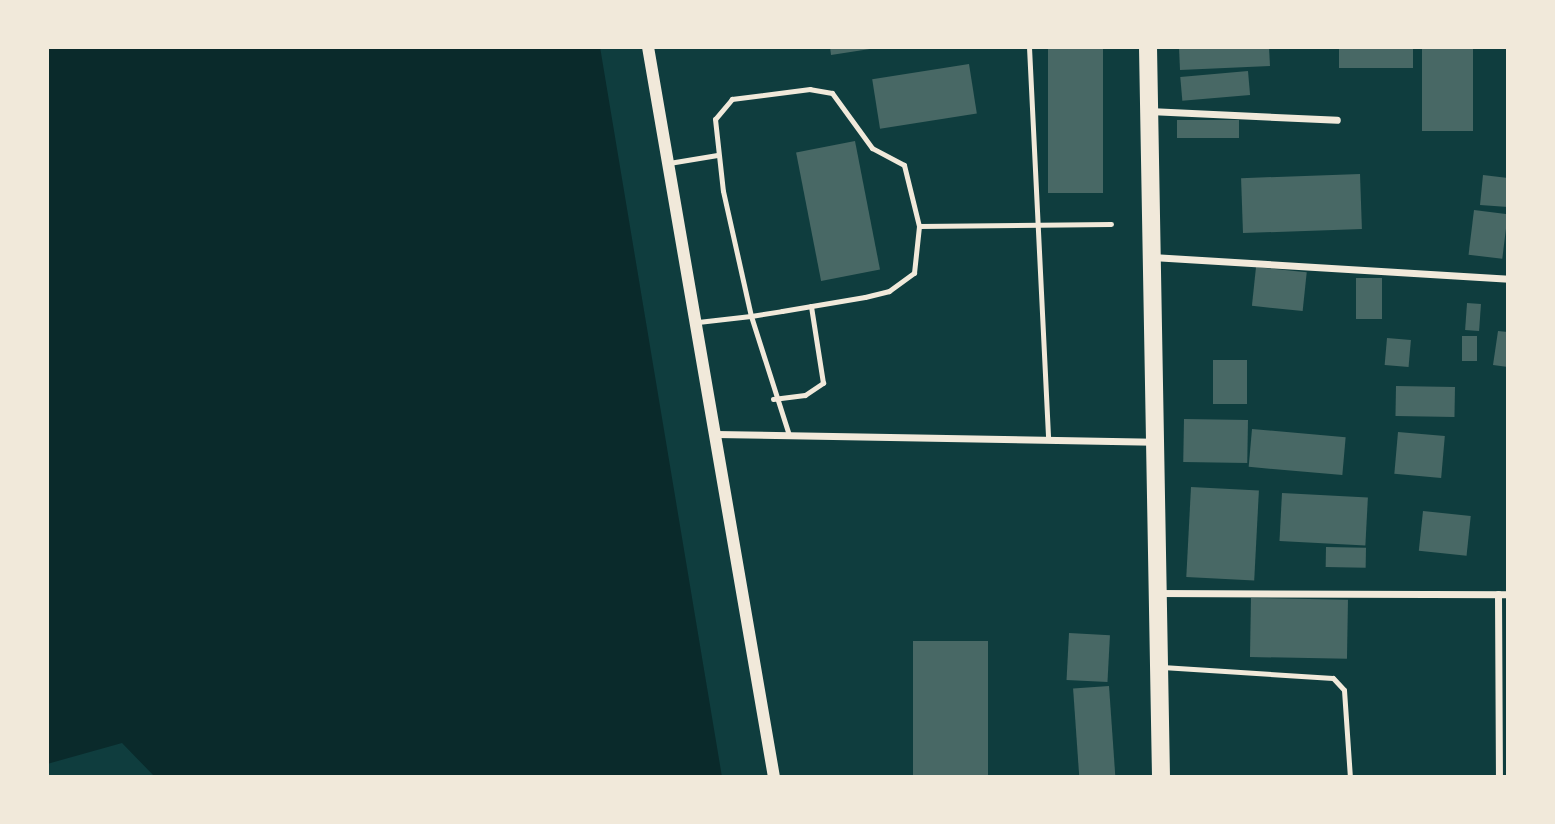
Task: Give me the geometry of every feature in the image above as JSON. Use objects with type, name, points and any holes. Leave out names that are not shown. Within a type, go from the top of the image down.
[{"type":"main road","points":[[1148,47],[1149,257],[1161,777]]},
{"type":"street","points":[[648,47],[774,777]]},
{"type":"street","points":[[1149,111],[1337,120]]},
{"type":"street","points":[[1149,257],[1508,279]]},
{"type":"street","points":[[716,433],[1154,442]]},
{"type":"street","points":[[1157,593],[1508,594]]},
{"type":"street","points":[[1498,594],[1499,777]]},
{"type":"lane","points":[[1029,47],[1035,222],[1048,440]]},
{"type":"lane","points":[[697,323],[751,316],[811,306],[905,282],[917,262],[919,226],[904,165],[872,148],[832,93],[810,89],[732,99],[715,119],[717,155],[751,316],[773,399],[789,435]]},
{"type":"lane","points":[[669,163],[717,155]]},
{"type":"lane","points":[[919,226],[1035,222],[1111,224]]},
{"type":"lane","points":[[773,399],[805,395],[823,383],[811,306]]},
{"type":"lane","points":[[1159,667],[1333,678],[1344,690],[1350,777]]},
{"type":"water","points":[[47,47],[600,47],[722,777],[155,777],[122,743],[47,764]]},
{"type":"building","points":[[830,47],[870,47],[870,49],[831,55]]},
{"type":"building","points":[[1048,47],[1103,47],[1103,193],[1048,193]]},
{"type":"building","points":[[1179,47],[1269,47],[1270,66],[1180,70]]},
{"type":"building","points":[[1339,47],[1413,47],[1413,68],[1339,68]]},
{"type":"building","points":[[1422,47],[1473,47],[1473,131],[1422,131]]},
{"type":"building","points":[[969,64],[977,113],[880,129],[872,79]]},
{"type":"building","points":[[1248,71],[1250,95],[1182,101],[1180,77]]},
{"type":"building","points":[[1177,120],[1239,120],[1239,138],[1177,138]]},
{"type":"building","points":[[855,141],[880,270],[821,281],[796,152]]},
{"type":"building","points":[[1360,174],[1362,229],[1243,233],[1241,178]]},
{"type":"building","points":[[1483,175],[1508,178],[1508,207],[1480,205]]},
{"type":"building","points":[[1474,210],[1508,214],[1502,259],[1469,255]]},
{"type":"building","points":[[1256,267],[1307,272],[1303,311],[1252,306]]},
{"type":"building","points":[[1356,278],[1382,278],[1382,319],[1356,319]]},
{"type":"building","points":[[1467,303],[1481,304],[1479,331],[1465,330]]},
{"type":"building","points":[[1498,331],[1508,332],[1508,367],[1493,365]]},
{"type":"building","points":[[1462,336],[1477,336],[1477,361],[1462,361]]},
{"type":"building","points":[[1387,338],[1411,340],[1409,367],[1385,365]]},
{"type":"building","points":[[1213,360],[1247,360],[1247,404],[1213,404]]},
{"type":"building","points":[[1396,386],[1455,387],[1454,417],[1395,416]]},
{"type":"building","points":[[1184,419],[1248,420],[1247,463],[1183,462]]},
{"type":"building","points":[[1252,429],[1346,437],[1342,475],[1249,467]]},
{"type":"building","points":[[1398,432],[1445,436],[1441,478],[1394,474]]},
{"type":"building","points":[[1191,487],[1259,491],[1254,580],[1186,577]]},
{"type":"building","points":[[1282,493],[1368,498],[1365,545],[1279,541]]},
{"type":"building","points":[[1423,511],[1471,516],[1467,556],[1419,551]]},
{"type":"building","points":[[1326,547],[1366,548],[1366,568],[1326,567]]},
{"type":"building","points":[[1251,598],[1348,600],[1347,659],[1250,657]]},
{"type":"building","points":[[1069,633],[1110,635],[1107,682],[1067,680]]},
{"type":"building","points":[[913,641],[988,641],[988,777],[913,777]]},
{"type":"building","points":[[1109,686],[1115,777],[1079,777],[1073,689]]}]
